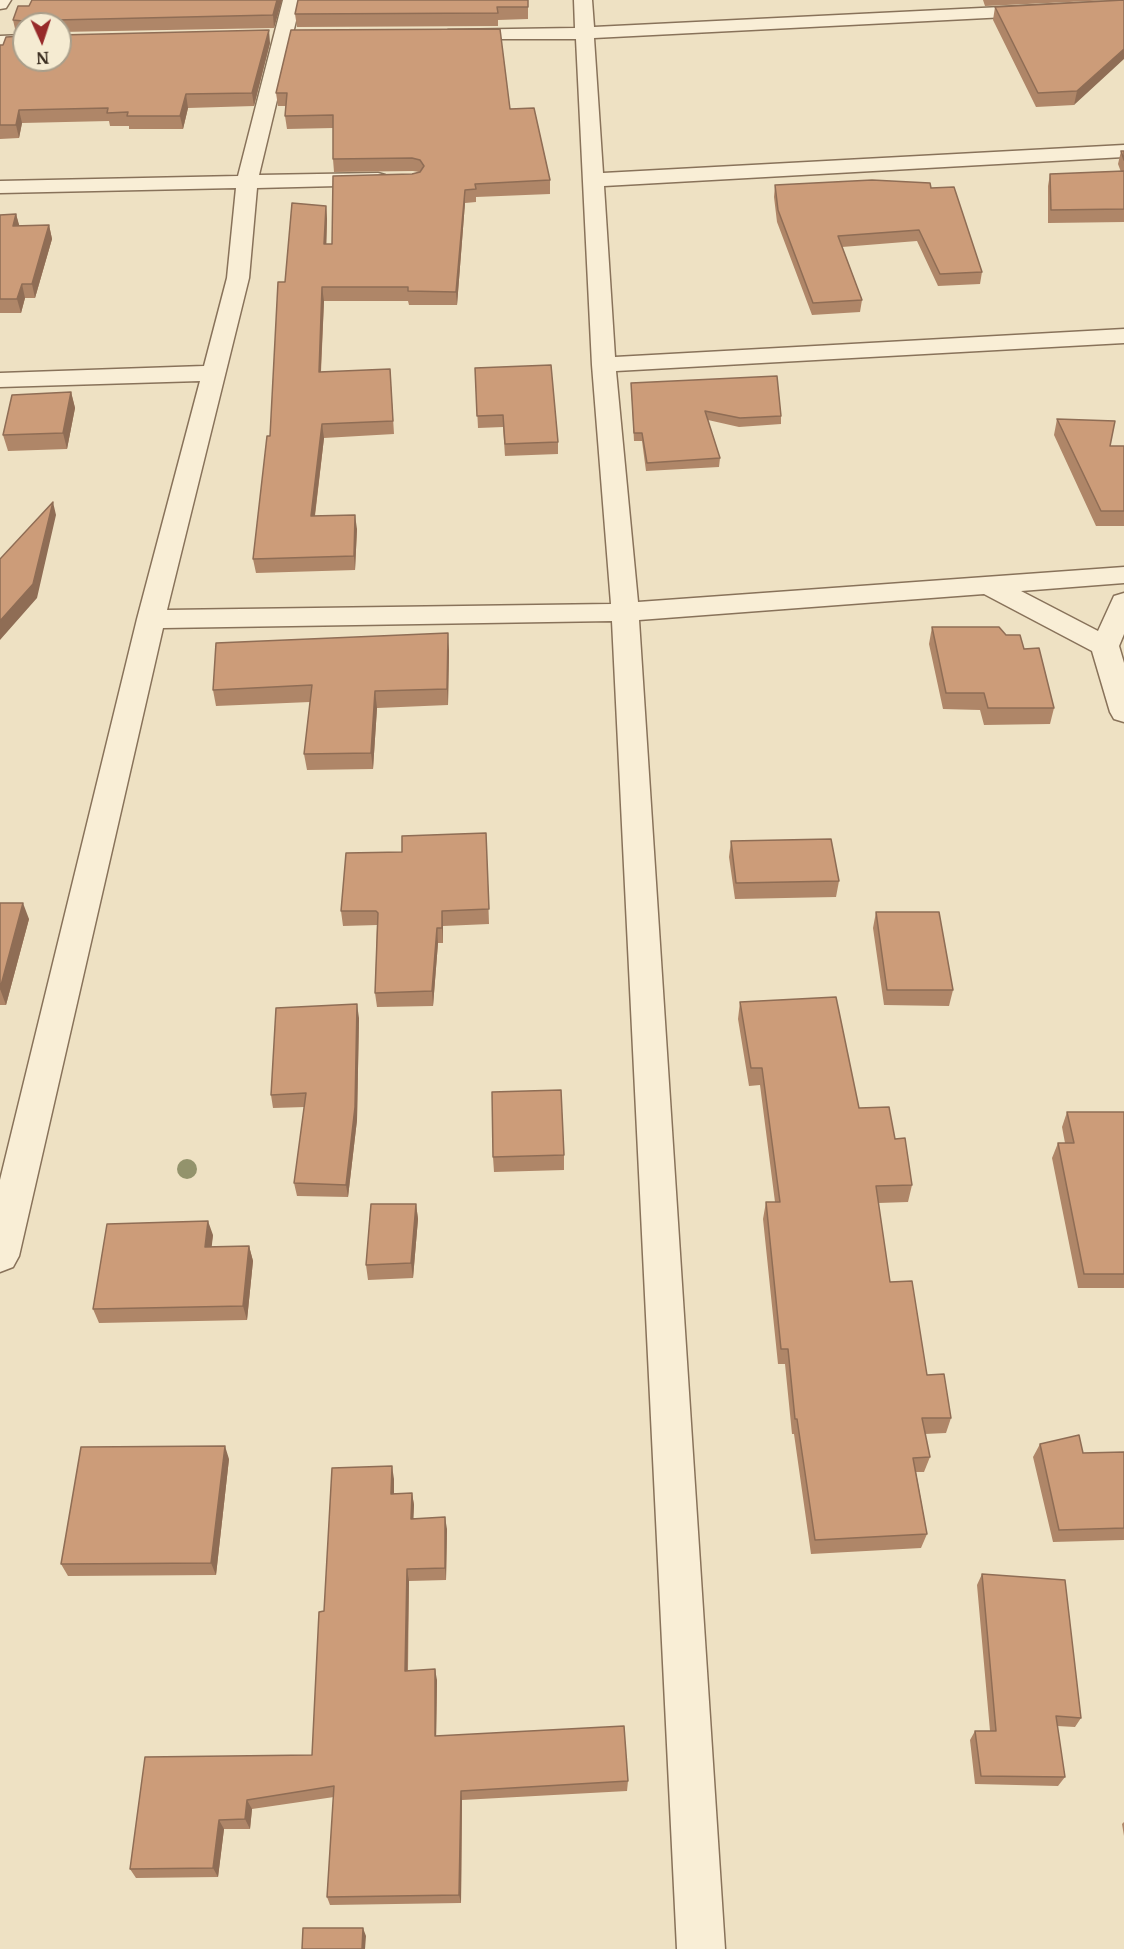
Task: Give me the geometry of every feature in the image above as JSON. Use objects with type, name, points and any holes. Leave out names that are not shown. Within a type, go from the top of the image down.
[{"type":"street","points":[[0,1256],[151,619],[238,278],[247,181],[292,0]]},
{"type":"street","points":[[583,0],[604,365],[625,612],[701,1949]]},
{"type":"street","points":[[433,34],[584,33],[1124,6]]},
{"type":"street","points":[[595,180],[1124,151]]},
{"type":"street","points":[[0,187],[401,179]]},
{"type":"street","points":[[604,365],[1124,336]]},
{"type":"street","points":[[0,380],[215,373]]},
{"type":"street","points":[[151,619],[625,612],[1124,575]]},
{"type":"street","points":[[990,586],[1105,646]]},
{"type":"street","points":[[1124,602],[1105,646],[1124,712]]},
{"type":"building","points":[[32,0],[277,0],[273,15],[72,20],[72,12],[16,12],[18,6],[29,6]]},
{"type":"building","points":[[298,0],[528,0],[528,7],[497,7],[498,13],[295,14]]},
{"type":"building","points":[[1124,0],[1124,49],[1077,91],[1038,93],[995,7]]},
{"type":"building","points":[[500,29],[510,109],[534,108],[550,180],[475,184],[476,189],[465,190],[456,292],[408,291],[408,287],[322,287],[319,372],[390,369],[393,421],[322,424],[311,516],[355,515],[354,556],[253,559],[267,436],[270,436],[278,282],[285,282],[292,203],[326,206],[324,244],[332,244],[333,176],[412,174],[420,172],[424,166],[420,160],[412,158],[333,159],[333,115],[285,116],[287,93],[276,93],[291,30]]},
{"type":"building","points":[[269,30],[252,93],[186,94],[180,116],[127,116],[128,112],[107,113],[108,108],[19,110],[16,125],[0,125],[0,45],[3,45],[6,37],[12,37],[12,72],[72,72],[72,35]]},
{"type":"building","points":[[1124,171],[1124,209],[1051,210],[1050,174]]},
{"type":"building","points":[[872,180],[930,183],[931,188],[954,187],[982,272],[940,274],[919,230],[838,236],[862,300],[813,303],[778,210],[775,185]]},
{"type":"building","points":[[16,214],[13,226],[49,225],[32,284],[22,284],[17,299],[0,299],[0,215]]},
{"type":"building","points":[[551,365],[558,442],[505,444],[503,415],[477,416],[475,368]]},
{"type":"building","points":[[777,376],[781,416],[740,418],[705,411],[720,458],[647,463],[642,433],[634,433],[631,383]]},
{"type":"building","points":[[71,392],[63,433],[3,435],[12,395]]},
{"type":"building","points":[[1057,419],[1115,421],[1110,446],[1124,446],[1124,511],[1101,511]]},
{"type":"building","points":[[53,502],[33,584],[0,621],[0,559]]},
{"type":"building","points":[[932,627],[999,627],[1006,635],[1020,635],[1024,649],[1039,648],[1054,708],[988,708],[984,693],[946,693]]},
{"type":"building","points":[[448,633],[447,689],[375,691],[371,753],[304,754],[312,685],[213,690],[216,643]]},
{"type":"building","points":[[486,833],[489,909],[442,911],[442,928],[437,928],[432,991],[375,993],[378,913],[376,911],[341,911],[346,853],[402,852],[402,836]]},
{"type":"building","points":[[831,839],[839,881],[736,883],[731,841]]},
{"type":"building","points":[[0,903],[23,903],[0,989]]},
{"type":"building","points":[[876,912],[939,912],[953,990],[887,990]]},
{"type":"building","points":[[836,997],[859,1108],[889,1107],[895,1139],[905,1138],[912,1185],[876,1186],[890,1282],[912,1281],[927,1375],[944,1374],[951,1418],[922,1418],[930,1457],[913,1458],[927,1534],[815,1540],[797,1419],[795,1419],[788,1349],[781,1349],[766,1202],[780,1202],[762,1068],[751,1068],[740,1002]]},
{"type":"building","points":[[357,1004],[355,1107],[346,1185],[294,1183],[306,1093],[271,1095],[276,1008]]},
{"type":"building","points":[[561,1090],[564,1155],[493,1157],[492,1092]]},
{"type":"building","points":[[1067,1112],[1124,1112],[1124,1274],[1084,1274],[1058,1143],[1074,1143]]},
{"type":"building","points":[[371,1204],[416,1204],[411,1263],[366,1265]]},
{"type":"building","points":[[208,1221],[205,1247],[249,1246],[243,1306],[93,1309],[107,1224]]},
{"type":"building","points":[[1079,1435],[1083,1453],[1124,1452],[1124,1528],[1059,1530],[1040,1444]]},
{"type":"building","points":[[225,1446],[211,1563],[61,1564],[81,1447]]},
{"type":"building","points":[[392,1466],[391,1494],[412,1493],[411,1519],[445,1517],[445,1568],[407,1569],[405,1671],[435,1669],[435,1736],[624,1726],[628,1781],[461,1791],[459,1895],[327,1897],[334,1786],[247,1800],[245,1819],[219,1820],[213,1868],[130,1869],[145,1757],[312,1755],[319,1612],[324,1611],[332,1468]]},
{"type":"building","points":[[982,1574],[1065,1580],[1081,1718],[1056,1716],[1065,1777],[981,1776],[975,1731],[996,1731]]},
{"type":"building","points":[[303,1928],[363,1928],[362,1949],[302,1949]]}]
